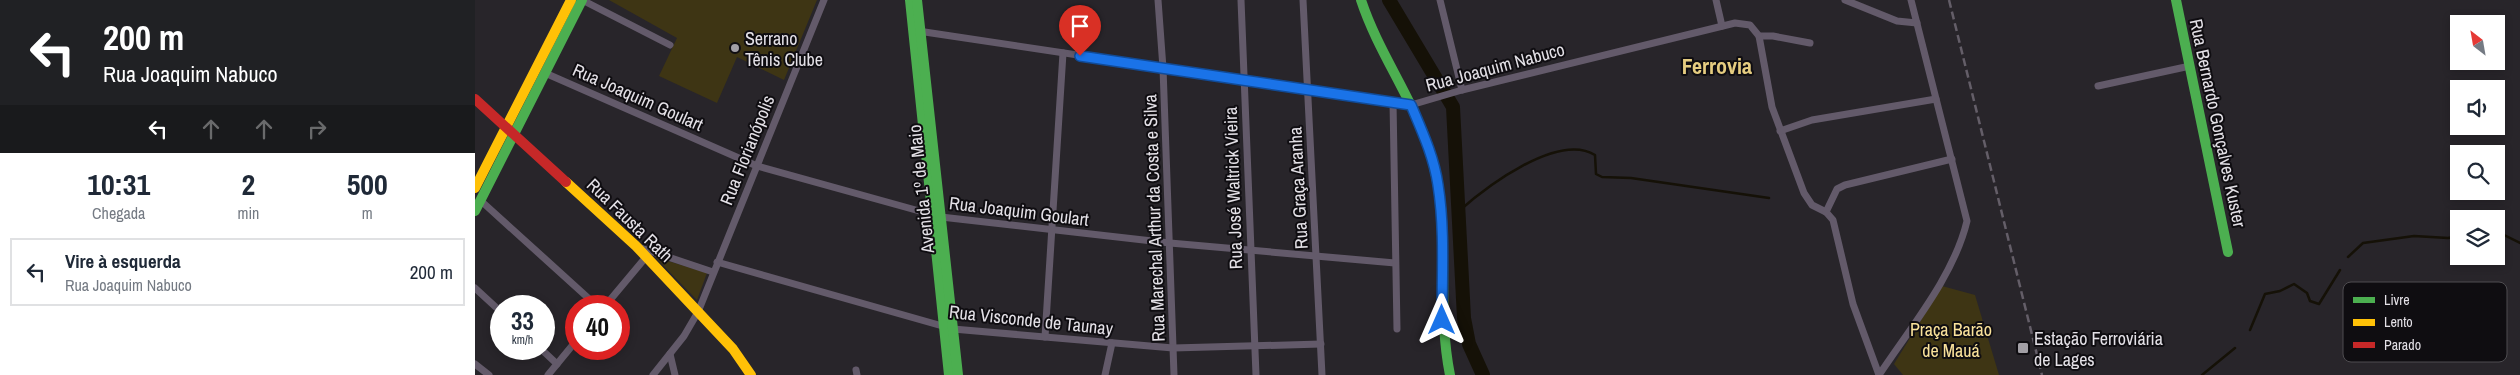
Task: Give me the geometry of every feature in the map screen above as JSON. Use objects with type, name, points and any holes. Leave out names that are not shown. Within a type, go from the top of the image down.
[{"type":"street","points":[[475,211],[571,0]]},
{"type":"street","points":[[475,188],[545,73],[582,0],[669,45]]},
{"type":"street","name":"Rua Florianópolis","points":[[653,375],[670,354],[698,312],[824,0]]},
{"type":"street","name":"Avenida 1º de Maio","points":[[910,0],[917,31]]},
{"type":"street","name":"Avenida 1º de Maio","points":[[917,0],[917,31],[949,328],[958,375]]},
{"type":"street","name":"Rua Marechal Arthur da Costa e Silva","points":[[1158,0],[1163,68],[1175,375]]},
{"type":"street","name":"Rua José Waltrick Vieira","points":[[1241,0],[1256,375]]},
{"type":"street","name":"Rua Graça Aranha","points":[[1303,0],[1323,375]]},
{"type":"street","points":[[1361,0],[1411,105],[1430,154],[1438,185],[1441,219],[1442,320],[1450,375]]},
{"type":"street","points":[[1440,0],[1462,90]]},
{"type":"street","points":[[1716,0],[1722,26]]},
{"type":"street","points":[[1845,0],[1897,21],[1917,23]]},
{"type":"street","points":[[1879,375],[1944,276],[1963,238],[1967,220],[1911,0]]},
{"type":"street","name":"Rua Bernardo Gonçalves Kuster","points":[[2176,0],[2228,252]]},
{"type":"street","name":"Rua Joaquim Nabuco","points":[[917,31],[1411,105],[1462,90],[1722,26],[1743,23],[1750,25],[1759,36],[1786,38],[1810,43]]},
{"type":"street","points":[[1759,36],[1772,107],[1780,131],[1808,200],[1826,212],[1833,220],[1853,304],[1879,375]]},
{"type":"street","points":[[1045,337],[1063,53]]},
{"type":"street","points":[[2098,86],[2190,66]]},
{"type":"street","name":"Rua Joaquim Goulart","points":[[545,73],[757,166],[937,215],[1169,243],[1395,263]]},
{"type":"street","name":"Rua Fausta Rath","points":[[475,99],[637,246],[733,349],[751,375]]},
{"type":"street","points":[[1780,131],[1813,120],[1936,99]]},
{"type":"street","points":[[1393,102],[1397,329]]},
{"type":"street","points":[[1826,212],[1833,194],[1837,189],[1845,185],[1952,160]]},
{"type":"street","points":[[480,200],[585,295]]},
{"type":"street","points":[[637,246],[713,272]]},
{"type":"street","points":[[614,295],[647,257]]},
{"type":"street","name":"Rua Visconde de Taunay","points":[[717,262],[949,328],[1173,348],[1321,344]]},
{"type":"street","points":[[475,288],[490,302]]},
{"type":"street","name":"Avenida 1º de Maio","points":[[949,328],[949,375]]},
{"type":"street","points":[[1105,375],[1112,343]]},
{"type":"street","points":[[547,375],[565,354]]},
{"type":"street","points":[[670,354],[675,375]]},
{"type":"street","points":[[553,360],[557,364]]},
{"type":"street","points":[[475,364],[489,375]]},
{"type":"green space","name":"Serrano Tênis Clube","points":[[609,0],[817,0],[784,80],[737,57],[717,103],[659,76],[677,38]]},
{"type":"green space","points":[[655,257],[707,273],[697,300]]},
{"type":"green space","name":"Praça Barão de Mauá","points":[[1942,286],[1975,295],[1999,375],[1903,375],[1894,364]]},
{"type":"waterway","points":[[1389,0],[1453,107],[1464,318],[1469,344],[1483,375]]},
{"type":"waterway","points":[[1459,211],[1486,189],[1523,165],[1543,156],[1562,151],[1580,150],[1595,155],[1596,174],[1602,177],[1631,178],[1769,198]]},
{"type":"waterway","points":[[2348,257],[2363,243],[2414,236],[2450,238]]},
{"type":"waterway","points":[[2505,236],[2520,243]]},
{"type":"waterway","points":[[2250,330],[2265,294],[2280,291],[2294,284],[2307,293],[2310,301],[2319,304],[2340,270]]},
{"type":"waterway","points":[[2202,375],[2235,348]]},
{"type":"railway","points":[[1949,0],[2042,375]]},
{"type":"traffic: fast","points":[[475,211],[582,0]]},
{"type":"traffic: fast","points":[[910,0],[949,375]]},
{"type":"traffic: fast","points":[[917,0],[958,375]]},
{"type":"traffic: fast","points":[[1361,0],[1378,42],[1410,103],[1428,145],[1434,167],[1442,218],[1444,323],[1450,375]]},
{"type":"traffic: fast","points":[[2176,0],[2228,252]]},
{"type":"traffic: slow","points":[[475,188],[571,0]]},
{"type":"traffic: slow","points":[[566,182],[636,246],[733,349],[751,375]]},
{"type":"traffic: jam","points":[[475,99],[566,182]]},
{"type":"place","name":"Serrano Tênis Clube","points":[[735,48]]},
{"type":"place","name":"Estação Ferroviária de Lages","points":[[2023,348]]},
{"type":"district","name":"Ferrovia","points":[[1717,66]]},
{"type":"route","points":[[1080,56],[1411,105],[1430,154],[1438,185],[1441,219],[1442,320]]}]
